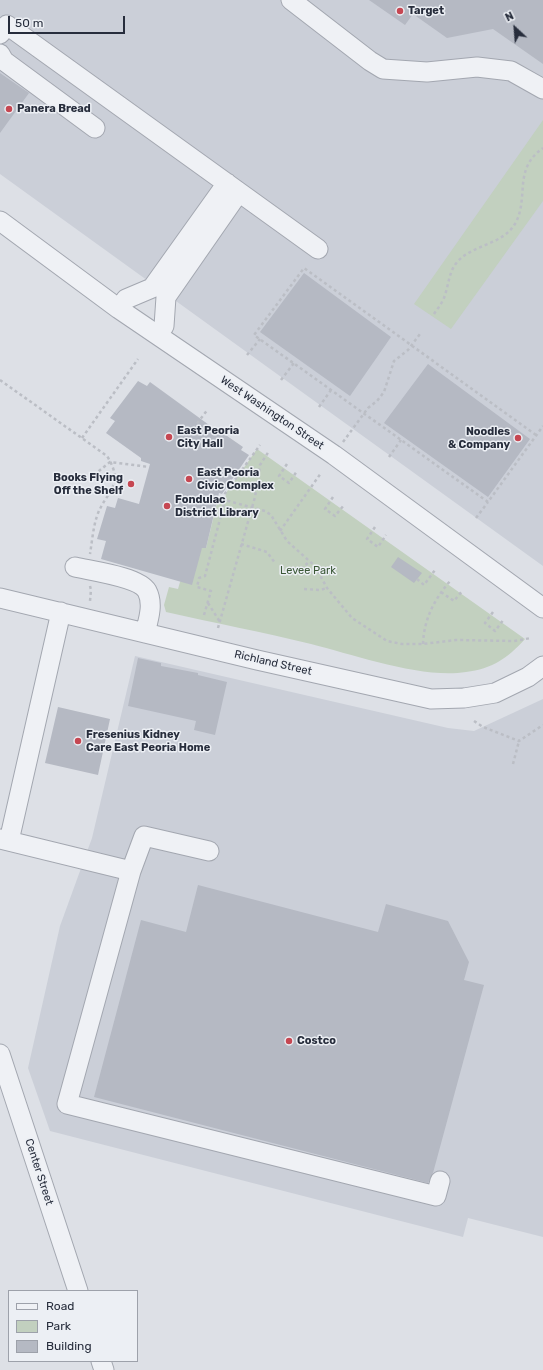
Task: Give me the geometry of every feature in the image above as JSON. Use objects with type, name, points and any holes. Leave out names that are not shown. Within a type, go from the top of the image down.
[{"type":"street","points":[[291,0],[370,61],[383,69],[427,72],[477,67],[511,71],[543,89]]},
{"type":"street","points":[[0,34],[7,25],[318,249]]},
{"type":"street","points":[[0,54],[4,62],[95,128]]},
{"type":"street","points":[[119,309],[126,299],[152,288],[233,188]]},
{"type":"street","points":[[158,335],[164,326],[166,297],[233,188]]},
{"type":"street","name":"West Washington Street","points":[[0,221],[119,309],[334,455],[543,608]]},
{"type":"street","points":[[82,564],[134,581],[144,587],[148,592],[150,605],[145,633]]},
{"type":"street","name":"Richland Street","points":[[0,598],[431,699],[464,698],[495,693],[528,677],[543,666]]},
{"type":"street","points":[[61,612],[4,840],[131,871]]},
{"type":"street","points":[[209,851],[144,836],[131,871],[67,1104],[436,1196],[440,1181]]},
{"type":"street","name":"Center Street","points":[[0,1054],[78,1290]]},
{"type":"path","points":[[434,314],[444,296],[450,276],[458,262],[469,252],[502,237],[515,224],[520,209],[524,174],[532,157],[543,148]]},
{"type":"path","points":[[488,502],[254,335],[304,268],[536,435]]},
{"type":"path","points":[[341,445],[364,413],[384,392],[394,361],[420,334]]},
{"type":"path","points":[[247,356],[260,339]]},
{"type":"path","points":[[82,438],[138,359]]},
{"type":"path","points":[[281,380],[294,363]]},
{"type":"path","points":[[0,380],[107,456],[110,462],[114,472],[114,482],[110,494],[100,508],[96,518],[82,564]]},
{"type":"path","points":[[319,407],[331,390]]},
{"type":"path","points":[[204,440],[190,432],[208,409]]},
{"type":"path","points":[[476,518],[543,426]]},
{"type":"path","points":[[389,457],[401,440]]},
{"type":"path","points":[[221,499],[260,445]]},
{"type":"path","points":[[218,628],[252,507],[260,465],[269,451]]},
{"type":"path","points":[[94,475],[110,462],[149,467]]},
{"type":"path","points":[[287,464],[278,476],[289,483],[297,472]]},
{"type":"path","points":[[280,531],[321,473]]},
{"type":"path","points":[[210,496],[266,511],[271,515],[291,546],[310,561],[327,588],[352,618],[387,641],[402,644],[423,644],[456,640],[514,641],[531,638]]},
{"type":"path","points":[[333,497],[325,509],[335,516],[344,505]]},
{"type":"path","points":[[204,615],[211,591],[197,587],[200,578],[204,576],[225,500]]},
{"type":"path","points":[[376,527],[367,539],[378,547],[386,535]]},
{"type":"path","points":[[241,544],[267,552],[275,563]]},
{"type":"path","points":[[301,569],[310,561]]},
{"type":"path","points":[[417,580],[424,585],[435,570]]},
{"type":"path","points":[[423,644],[425,626],[429,614],[441,592],[450,581]]},
{"type":"path","points":[[89,584],[92,590],[90,601]]},
{"type":"path","points":[[304,589],[320,590],[327,588]]},
{"type":"path","points":[[441,592],[454,601],[462,590]]},
{"type":"path","points":[[208,603],[220,622]]},
{"type":"path","points":[[493,612],[485,623],[495,630],[504,619]]},
{"type":"path","points":[[474,721],[483,727],[519,741]]},
{"type":"path","points":[[513,764],[519,741],[543,725]]},
{"type":"shaded area","points":[[0,0],[543,0],[543,566],[0,174]]},
{"type":"shaded area","points":[[135,656],[448,728],[474,731],[543,699],[543,1237],[468,1218],[463,1237],[50,1131],[28,1068],[60,926],[92,838]]},
{"type":"green space","points":[[543,120],[543,201],[451,329],[414,304]]},
{"type":"green space","name":"Levee Park","points":[[257,449],[525,639],[499,662],[484,668],[466,672],[429,672],[388,665],[311,644],[166,612],[164,605],[169,587],[178,589],[180,582],[202,548],[206,548],[217,503],[225,504],[226,493]]},
{"type":"building","points":[[369,0],[543,0],[543,64],[493,29],[447,38],[413,14],[405,25]]},
{"type":"building","name":"Panera Bread","points":[[0,73],[29,93],[0,133]]},
{"type":"building","points":[[304,273],[391,337],[350,396],[260,332]]},
{"type":"building","points":[[428,364],[530,439],[488,497],[384,423]]},
{"type":"building","name":"East Peoria Civic Complex","points":[[138,381],[147,386],[150,382],[216,430],[217,429],[243,447],[241,450],[249,455],[222,494],[219,493],[206,548],[202,548],[192,585],[101,559],[106,541],[97,539],[107,506],[115,508],[118,498],[139,504],[150,464],[141,461],[141,458],[106,433],[115,421],[110,418]]},
{"type":"building","points":[[398,557],[422,573],[414,583],[391,567]]},
{"type":"building","points":[[138,658],[161,663],[161,666],[198,673],[198,675],[227,682],[215,735],[194,730],[196,721],[128,706]]},
{"type":"building","name":"Fresenius Kidney Care East Peoria Home","points":[[58,707],[110,719],[98,775],[45,763]]},
{"type":"building","name":"Costco","points":[[198,885],[378,932],[386,904],[448,921],[469,962],[464,980],[484,985],[433,1173],[428,1183],[94,1097],[141,920],[186,932]]},
{"type":"place","name":"Target","points":[[400,11]]},
{"type":"place","name":"Panera Bread","points":[[9,109]]},
{"type":"place","name":"East Peoria City Hall","points":[[169,437]]},
{"type":"place","name":"Noodles & Company","points":[[518,438]]},
{"type":"place","name":"East Peoria Civic Complex","points":[[189,479]]},
{"type":"place","name":"Books Flying Off the Shelf","points":[[131,484]]},
{"type":"place","name":"Fondulac District Library","points":[[167,506]]},
{"type":"place","name":"Fresenius Kidney Care East Peoria Home","points":[[78,741]]},
{"type":"place","name":"Costco","points":[[289,1041]]}]
